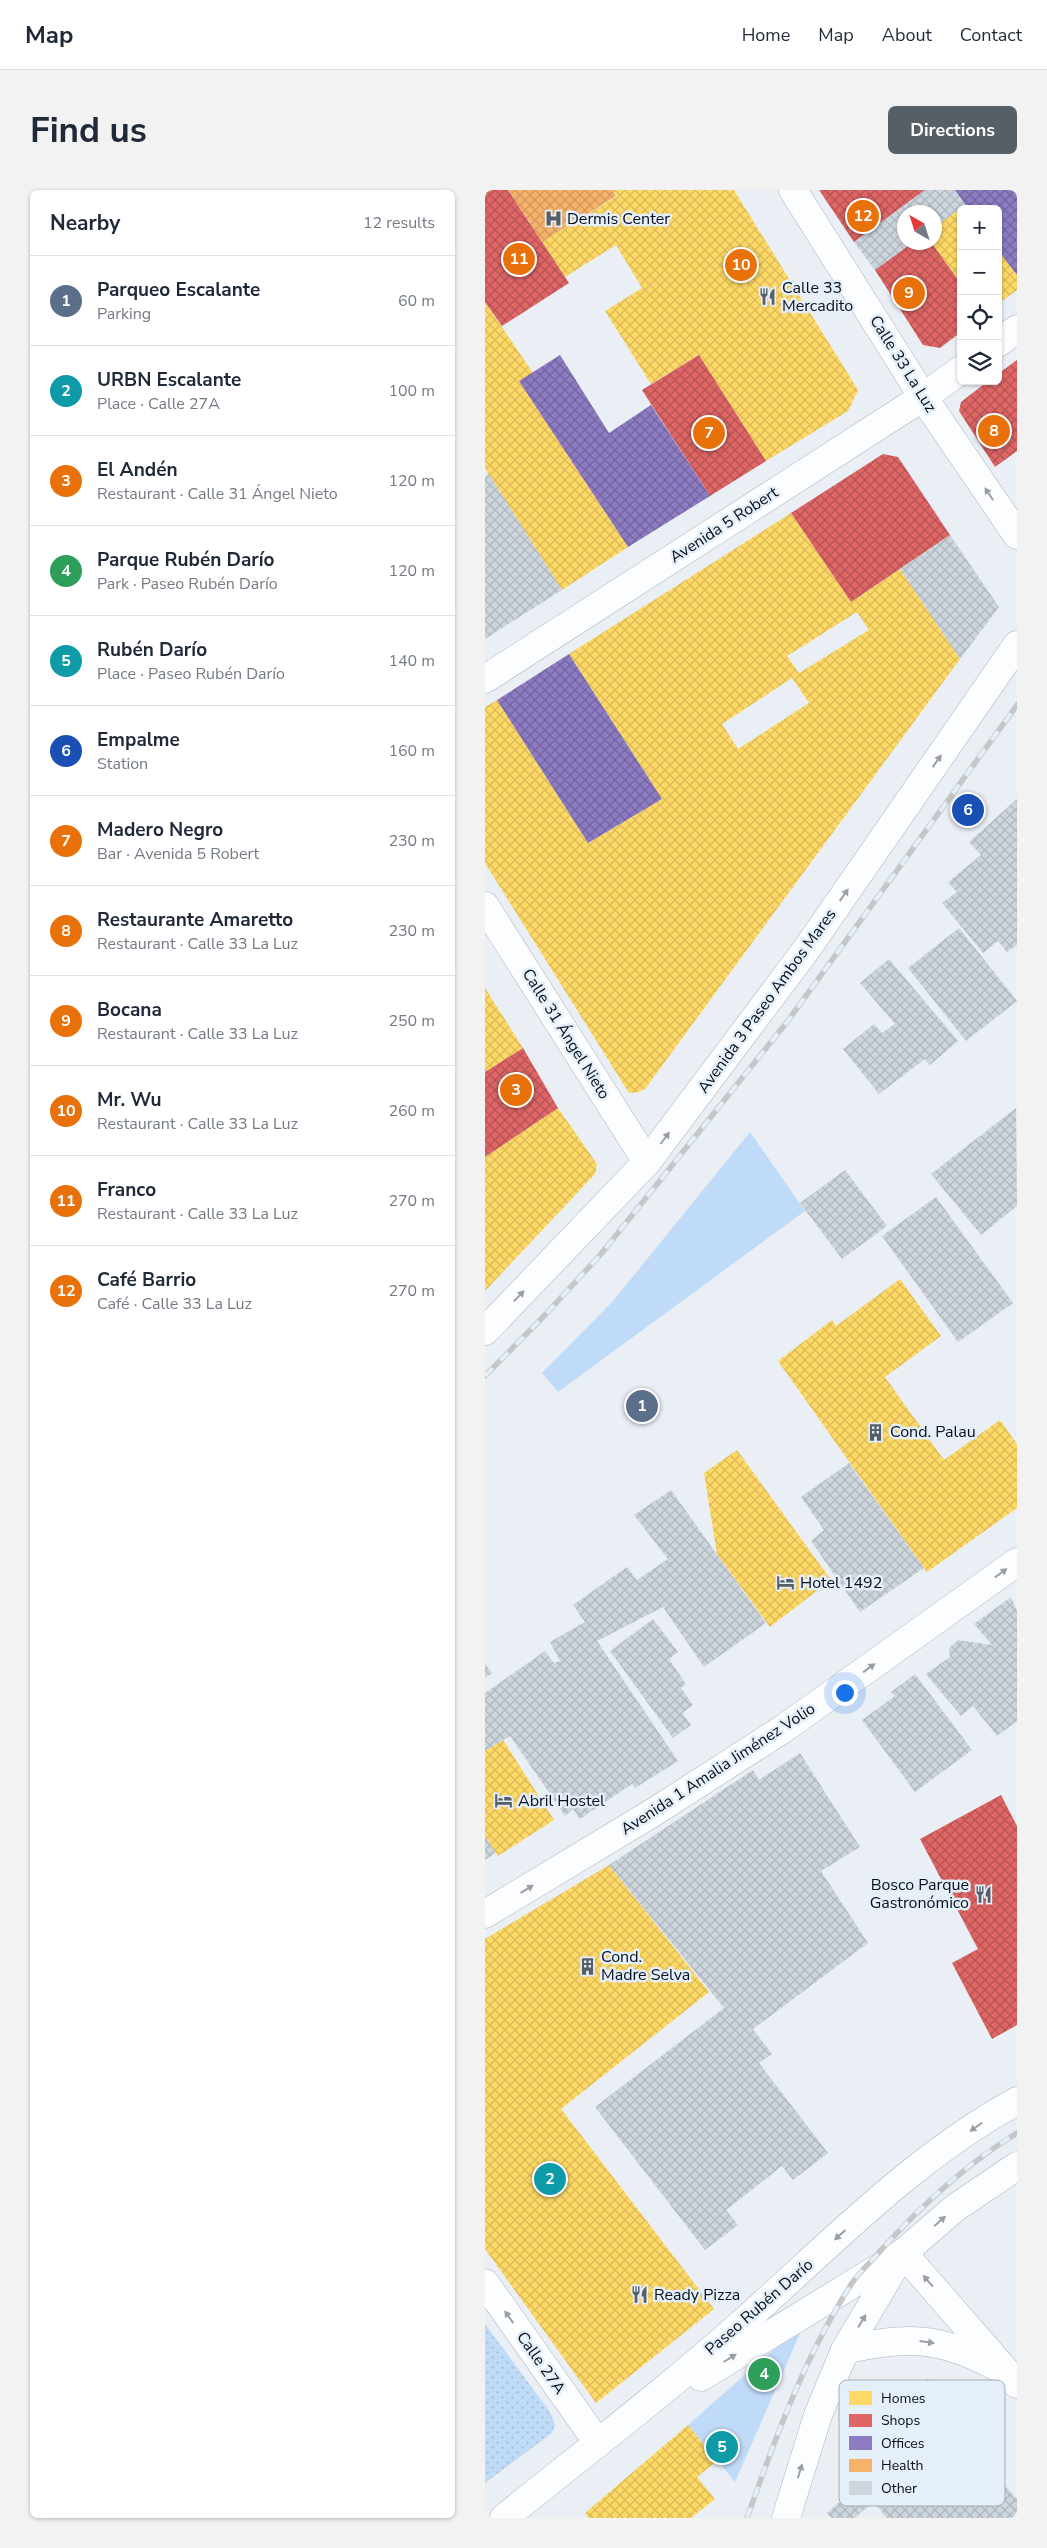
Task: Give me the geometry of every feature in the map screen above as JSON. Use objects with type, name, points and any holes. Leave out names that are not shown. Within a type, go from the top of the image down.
[{"type":"main road","name":"Calle 33 La Luz","points":[[793,190],[923,397],[1017,535]]},
{"type":"main road","points":[[1002,340],[1017,329]]},
{"type":"main road","name":"Avenida 5 Robert","points":[[485,679],[923,397],[957,373]]},
{"type":"main road","name":"Avenida 3 Paseo Ambos Mares","points":[[485,1331],[647,1162],[806,950],[1017,645]]},
{"type":"main road","name":"Calle 31 Ángel Nieto","points":[[485,906],[647,1162]]},
{"type":"main road","name":"Avenida 1 Amalia Jiménez Volio","points":[[485,1914],[654,1812],[783,1729],[1017,1562]]},
{"type":"main road","name":"Paseo Rubén Darío","points":[[504,2518],[606,2437],[741,2324],[876,2203],[937,2154],[1017,2100]]},
{"type":"main road","points":[[606,2437],[903,2252],[955,2208],[1017,2166]]},
{"type":"main road","points":[[787,2518],[818,2415],[845,2350],[903,2252]]},
{"type":"main road","points":[[903,2252],[1011,2378]]},
{"type":"main road","name":"Calle 27A","points":[[485,2284],[606,2437]]},
{"type":"main road","points":[[845,2350],[885,2340],[927,2341],[968,2352],[1011,2378]]},
{"type":"shaded area","points":[[750,1132],[805,1211],[558,1392],[542,1373],[613,1301]]},
{"type":"shaded area","points":[[805,2322],[735,2482],[688,2425]]},
{"type":"shaded area","points":[[485,2324],[550,2412],[555,2425],[552,2433],[485,2483]]},
{"type":"building: Homes","points":[[613,190],[734,190],[858,390],[848,411],[766,461],[699,355],[651,384],[605,311],[642,288],[616,245],[565,277],[542,242],[617,196]]},
{"type":"building: Homes","points":[[957,211],[957,278],[937,250],[942,250],[942,222]]},
{"type":"building: Homes","points":[[1002,255],[1017,275],[1017,290],[1002,301]]},
{"type":"building: Homes","points":[[485,302],[533,373],[519,381],[628,547],[562,590],[485,468]]},
{"type":"building: Homes","points":[[791,513],[851,602],[900,569],[960,659],[645,1089],[639,1092],[629,1093],[485,863],[485,707],[497,700],[588,843],[662,799],[569,654]],"holes":[[[857,612],[869,630],[799,673],[787,656]],[[792,678],[809,703],[738,749],[722,724]]]},
{"type":"building: Homes","points":[[485,988],[523,1048],[485,1072]]},
{"type":"building: Homes","points":[[558,1108],[597,1164],[595,1174],[485,1291],[485,1157]]},
{"type":"building: Homes","name":"Cond. Palau","points":[[900,1279],[941,1336],[885,1377],[944,1460],[1000,1420],[1017,1444],[1017,1508],[927,1572],[778,1361],[832,1320],[836,1326]]},
{"type":"building: Homes","points":[[737,1450],[831,1580],[770,1627],[717,1554],[704,1473]]},
{"type":"building: Homes","points":[[503,1740],[554,1820],[498,1856],[485,1836],[485,1751]]},
{"type":"building: Homes","points":[[609,1865],[709,1992],[561,2109],[714,2309],[596,2403],[485,2249],[485,1939]]},
{"type":"building: Homes","points":[[688,2425],[717,2461],[697,2477],[715,2499],[691,2518],[589,2518],[585,2513]]},
{"type":"building: Shops","points":[[485,190],[508,190],[569,283],[502,326],[485,302]]},
{"type":"building: Shops","points":[[819,190],[925,190],[905,205],[897,205],[897,211],[854,242]]},
{"type":"building: Shops","points":[[902,250],[937,250],[957,278],[957,335],[940,348],[923,345],[875,270]]},
{"type":"building: Shops","points":[[699,355],[766,461],[710,496],[642,390]]},
{"type":"building: Shops","points":[[1017,360],[1017,451],[995,467],[959,411],[961,402],[983,385],[1002,385],[1002,371]]},
{"type":"building: Shops","points":[[883,454],[898,457],[950,535],[851,602],[791,513]]},
{"type":"building: Shops","points":[[523,1048],[558,1108],[485,1157],[485,1072]]},
{"type":"building: Shops","name":"Bosco Parque Gastronómico","points":[[1001,1795],[1017,1826],[1017,2025],[992,2039],[952,1963],[978,1949],[920,1839]]},
{"type":"building: Offices","points":[[955,190],[1017,190],[1017,275],[1002,255],[1002,205],[965,205]]},
{"type":"building: Offices","points":[[560,355],[609,433],[651,405],[710,496],[628,547],[519,381]]},
{"type":"building: Offices","points":[[569,654],[662,799],[588,843],[497,700]]},
{"type":"building: Health","name":"Dermis Center","points":[[508,190],[613,190],[616,196],[542,242]]},
{"type":"building: Other","points":[[925,190],[955,190],[965,205],[957,205],[957,211],[942,222],[942,205],[905,205]]},
{"type":"building: Other","points":[[897,211],[897,250],[902,250],[875,270],[854,242]]},
{"type":"building: Other","points":[[489,474],[562,590],[485,639],[485,476]]},
{"type":"building: Other","points":[[950,535],[999,607],[960,659],[900,569]]},
{"type":"building: Other","points":[[1017,799],[1017,945],[1007,952],[998,941],[983,953],[942,903],[957,892],[948,882],[981,855],[969,842]]},
{"type":"building: Other","points":[[959,928],[1017,1001],[966,1041],[908,968]]},
{"type":"building: Other","points":[[889,959],[958,1041],[930,1065],[925,1059],[879,1094],[843,1049],[874,1024],[882,1033],[895,1024],[860,983]]},
{"type":"building: Other","points":[[1016,1108],[1017,1206],[981,1235],[931,1174]]},
{"type":"building: Other","points":[[845,1170],[887,1226],[842,1259],[800,1203]]},
{"type":"building: Other","points":[[936,1197],[1013,1303],[958,1342],[882,1236]]},
{"type":"building: Other","points":[[849,1463],[924,1568],[860,1612],[811,1541],[824,1530],[801,1497]]},
{"type":"building: Other","points":[[671,1490],[766,1623],[704,1667],[663,1607],[597,1641],[678,1761],[635,1788],[632,1784],[580,1819],[573,1809],[565,1816],[510,1736],[485,1751],[485,1693],[545,1651],[554,1663],[560,1661],[550,1642],[585,1622],[573,1605],[627,1567],[637,1580],[668,1559],[634,1515]]},
{"type":"building: Other","points":[[1011,1597],[1017,1611],[1017,1721],[997,1736],[973,1706],[961,1716],[926,1674],[950,1657],[949,1648],[958,1640],[992,1645],[974,1624]]},
{"type":"building: Other","points":[[653,1619],[678,1652],[669,1659],[686,1684],[681,1688],[693,1705],[682,1713],[691,1725],[673,1738],[610,1651]]},
{"type":"building: Other","points":[[485,1663],[492,1673],[485,1678]]},
{"type":"building: Other","points":[[915,1674],[972,1750],[915,1792],[862,1720],[895,1696],[891,1692]]},
{"type":"building: Other","points":[[800,1753],[860,1847],[821,1871],[868,1943],[753,2029],[772,2054],[759,2063],[828,2153],[793,2180],[782,2166],[726,2210],[738,2225],[705,2250],[595,2107],[724,2008],[609,1865],[753,1770],[759,1780]]},
{"type":"building: Other","points":[[485,1836],[496,1853],[485,1860]]},
{"type":"building: Other","points":[[1005,2486],[1017,2499],[1017,2518],[887,2518],[876,2506],[1005,2506]]},
{"type":"building: Other","points":[[839,2502],[839,2506],[868,2506],[855,2518],[832,2518],[827,2513]]},
{"type":"railway","points":[[485,1376],[601,1254],[787,1022],[1017,705]]},
{"type":"railway","points":[[747,2518],[793,2397],[820,2339],[852,2283],[897,2233],[945,2186],[980,2158],[1017,2133]]},
{"type":"place","name":"Café Barrio","points":[[863,216]]},
{"type":"place","name":"Dermis Center","points":[[553,219]]},
{"type":"place","name":"Franco","points":[[519,259]]},
{"type":"place","name":"Mr. Wu","points":[[741,265]]},
{"type":"place","name":"Bocana","points":[[909,293]]},
{"type":"place","name":"Calle 33 Mercadito","points":[[768,297]]},
{"type":"place","name":"Restaurante Amaretto","points":[[994,431]]},
{"type":"place","name":"Madero Negro","points":[[709,433]]},
{"type":"place","name":"Empalme","points":[[968,810]]},
{"type":"place","name":"El Andén","points":[[516,1090]]},
{"type":"place","name":"Parqueo Escalante","points":[[642,1406]]},
{"type":"place","name":"Cond. Palau","points":[[876,1432]]},
{"type":"place","name":"Hotel 1492","points":[[786,1583]]},
{"type":"place","name":"Abril Hostel","points":[[504,1801]]},
{"type":"place","name":"Bosco Parque Gastronómico","points":[[983,1894]]},
{"type":"place","name":"Cond. Madre Selva","points":[[587,1966]]},
{"type":"place","name":"URBN Escalante","points":[[550,2179]]},
{"type":"place","name":"Ready Pizza","points":[[640,2295]]},
{"type":"place","name":"Parque Rubén Darío","points":[[764,2374]]},
{"type":"place","name":"Rubén Darío","points":[[722,2447]]}]
